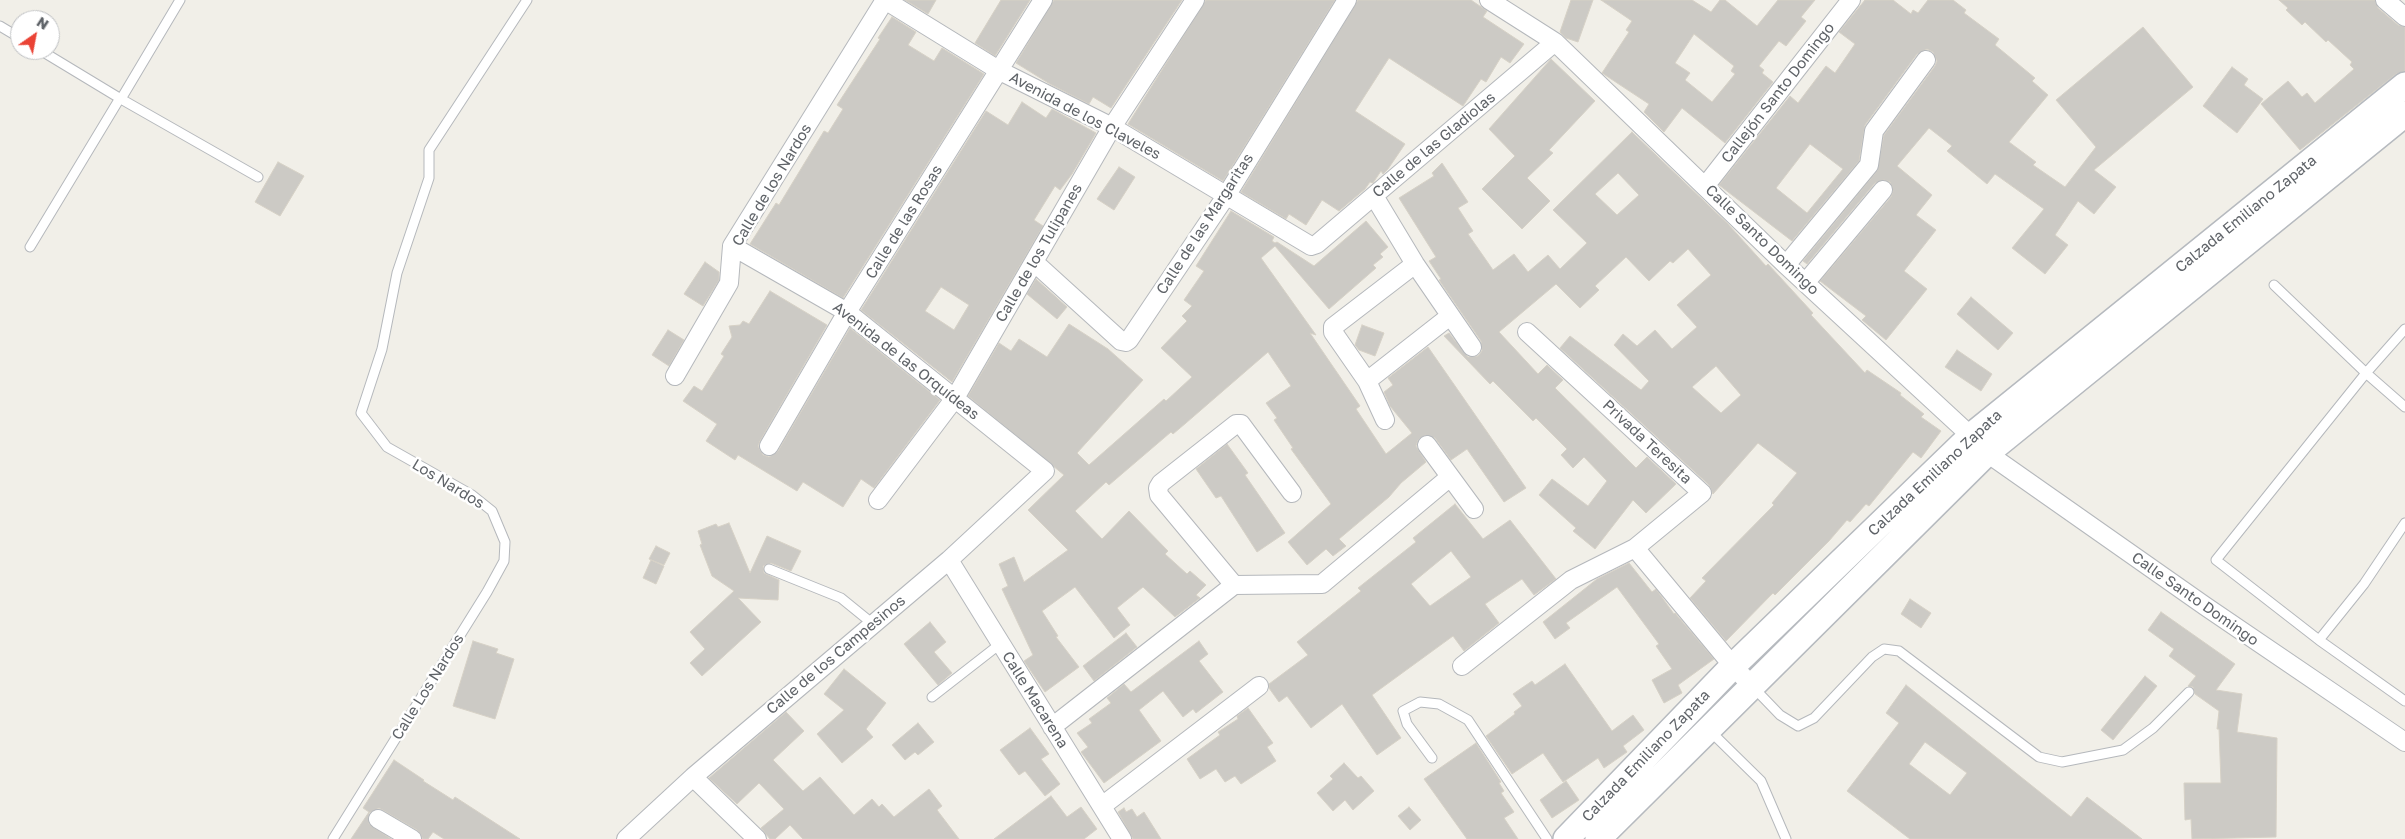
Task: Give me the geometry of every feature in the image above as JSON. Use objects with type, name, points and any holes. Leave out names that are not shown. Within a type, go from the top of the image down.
[{"type":"main road","name":"Calzada Emiliano Zapata","points":[[2127,326],[2405,85]]},
{"type":"main road","name":"Calzada Emiliano Zapata","points":[[1566,839],[1733,666],[1979,445],[2127,326],[2404,115]]},
{"type":"main road","name":"Calzada Emiliano Zapata","points":[[1598,839],[1752,686],[1979,445]]},
{"type":"street","name":"Avenida de los Claveles","points":[[885,0],[1000,71],[1112,127],[1312,246]]},
{"type":"street","name":"Calle de los Nardos","points":[[675,376],[729,283],[732,246],[885,0]]},
{"type":"street","name":"Calle de las Rosas","points":[[768,446],[847,312],[1043,0]]},
{"type":"street","name":"Calle de los Tulipanes","points":[[878,500],[954,398],[1112,127],[1195,0]]},
{"type":"street","name":"Calle de las Margaritas","points":[[1034,262],[1121,341],[1126,342],[1226,196],[1347,0]]},
{"type":"street","name":"Calle Santo Domingo","points":[[1489,0],[1555,42],[1706,185],[1786,265],[1979,445],[2205,606],[2405,742]]},
{"type":"street","name":"Callejón Santo Domingo","points":[[1706,185],[1851,0]]},
{"type":"street","points":[[2385,0],[2405,17]]},
{"type":"street","name":"Calle de las Gladiolas","points":[[1312,246],[1317,244],[1555,42]]},
{"type":"street","points":[[1786,265],[1870,165],[1874,131],[1926,60]]},
{"type":"street","points":[[1806,282],[1883,190]]},
{"type":"street","points":[[1374,196],[1415,264],[1472,347]]},
{"type":"street","name":"Avenida de las Orquídeas","points":[[732,246],[847,312],[1046,471]]},
{"type":"street","points":[[1385,420],[1367,381],[1333,332],[1333,327],[1415,264]]},
{"type":"street","points":[[1367,381],[1450,316]]},
{"type":"street","name":"Privada Teresita","points":[[1528,332],[1702,493],[1635,548]]},
{"type":"street","points":[[1234,585],[1159,495],[1158,488],[1161,483],[1236,424],[1241,424],[1292,493]]},
{"type":"street","points":[[1427,445],[1474,509]]},
{"type":"street","name":"Calle de los Campesinos","points":[[626,839],[693,777],[949,560],[1046,471]]},
{"type":"street","points":[[1052,727],[1234,585],[1322,584],[1450,477]]},
{"type":"street","points":[[1462,666],[1571,580],[1635,548],[1733,666],[1752,686]]},
{"type":"street","name":"Calle Macarena","points":[[949,560],[1122,839]]},
{"type":"street","points":[[1102,806],[1259,686]]},
{"type":"street","points":[[693,777],[758,839]]},
{"type":"street","points":[[378,819],[412,839]]},
{"type":"lane","points":[[30,247],[180,0]]},
{"type":"lane","name":"Los Nardos","points":[[500,529],[492,511],[472,495],[387,448],[361,413],[382,349],[397,273],[429,178],[428,150],[527,0]]},
{"type":"lane","points":[[57,60],[258,177]]},
{"type":"lane","points":[[2274,285],[2366,373],[2405,407]]},
{"type":"lane","points":[[2405,329],[2366,373],[2216,560],[2318,640],[2405,701]]},
{"type":"lane","points":[[2318,640],[2364,584],[2405,524]]},
{"type":"lane","name":"Calle Los Nardos","points":[[333,839],[482,600],[504,561],[505,542],[500,529]]},
{"type":"lane","points":[[769,569],[841,598],[873,624]]},
{"type":"lane","points":[[932,697],[1000,644]]},
{"type":"lane","points":[[1752,686],[1780,715],[1798,726],[1814,718],[1872,657],[1884,649],[1899,651],[2039,756],[2062,762],[2123,750],[2153,728],[2190,692]]},
{"type":"lane","points":[[1432,758],[1407,724],[1403,711],[1420,702],[1439,704],[1468,720],[1547,839]]},
{"type":"lane","points":[[1708,729],[1761,781],[1786,839]]},
{"type":"building","points":[[905,0],[936,0],[928,14]]},
{"type":"building","points":[[1001,0],[1030,0],[995,56],[975,43]]},
{"type":"building","points":[[1054,0],[1182,0],[1111,108],[1093,97],[1089,104],[1050,84],[1016,63]]},
{"type":"building","points":[[1206,0],[1335,0],[1223,181],[1128,124]]},
{"type":"building","points":[[1358,0],[1471,0],[1487,11],[1483,17],[1524,44],[1510,63],[1501,57],[1486,82],[1481,79],[1463,106],[1389,58],[1355,111],[1405,144],[1388,169],[1383,174],[1381,171],[1373,183],[1370,182],[1365,189],[1339,211],[1322,200],[1306,225],[1289,214],[1286,219],[1241,192]]},
{"type":"building","points":[[1571,0],[1593,0],[1578,42],[1566,38],[1560,32]]},
{"type":"building","points":[[1601,0],[1692,0],[1711,12],[1720,0],[1725,0],[1757,26],[1778,0],[1815,0],[1801,17],[1806,21],[1786,46],[1779,41],[1759,66],[1764,70],[1762,73],[1773,82],[1725,143],[1682,108],[1664,132],[1644,112],[1649,104],[1602,73],[1629,32],[1626,30],[1632,21]],"holes":[[[1694,34],[1734,66],[1731,71],[1735,74],[1712,102],[1685,80],[1690,73],[1675,63]]]},
{"type":"building","points":[[1865,0],[1893,0],[1911,14],[1913,10],[1918,13],[1928,0],[1953,0],[1966,10],[1964,13],[1999,39],[1995,45],[2035,78],[2032,81],[2048,95],[2009,142],[2036,162],[2033,165],[2065,187],[2096,147],[2056,100],[2143,27],[2193,87],[2094,170],[2116,187],[2094,214],[2078,201],[2055,235],[2068,245],[2045,274],[2012,248],[2044,209],[1995,174],[1987,184],[1947,151],[1952,146],[1929,128],[1897,166],[1932,195],[1916,215],[1936,230],[1904,271],[1927,289],[1886,340],[1862,320],[1866,316],[1820,281],[1891,197],[1893,191],[1890,182],[1884,180],[1875,183],[1807,264],[1803,261],[1877,171],[1884,135],[1935,66],[1937,61],[1933,52],[1927,49],[1917,54],[1865,125],[1859,161],[1792,241],[1719,185],[1790,96],[1798,103],[1826,66],[1835,73],[1855,44],[1839,32]],"holes":[[[1810,144],[1843,169],[1807,213],[1776,188]]]},
{"type":"building","points":[[2279,0],[2375,0],[2378,8],[2398,25],[2405,27],[2405,71],[2396,74],[2300,150],[2261,104],[2288,81],[2302,97],[2307,93],[2315,103],[2354,69],[2350,65],[2352,62],[2328,40],[2326,42],[2305,22],[2302,25],[2286,10],[2288,8]]},
{"type":"building","points":[[892,17],[916,32],[908,45],[934,61],[942,48],[984,74],[843,298],[750,244],[776,203],[779,205],[824,131],[828,133],[843,109],[837,105]]},
{"type":"building","points":[[1551,59],[1595,101],[1549,150],[1553,153],[1527,178],[1550,201],[1522,229],[1482,189],[1515,156],[1489,129]]},
{"type":"building","points":[[2232,67],[2248,79],[2244,85],[2263,99],[2237,133],[2203,106]]},
{"type":"building","points":[[1022,102],[1046,118],[1052,109],[1096,133],[1072,174],[1060,190],[1055,186],[1034,220],[1043,226],[952,382],[861,310],[986,111],[1008,125]],"holes":[[[941,287],[969,305],[954,330],[925,311]]]},
{"type":"building","points":[[1632,132],[1728,224],[1766,266],[1768,264],[1813,313],[1811,315],[1865,373],[1867,370],[1901,393],[1900,395],[1924,414],[1921,417],[1941,431],[1921,458],[1913,452],[1869,506],[1866,504],[1850,522],[1847,520],[1829,541],[1775,595],[1773,593],[1726,641],[1690,598],[1706,581],[1702,578],[1774,505],[1772,503],[1797,473],[1758,443],[1713,494],[1709,485],[1560,348],[1570,336],[1641,390],[1649,381],[1614,345],[1623,334],[1637,346],[1655,330],[1672,349],[1697,327],[1677,305],[1711,275],[1688,249],[1673,263],[1670,261],[1649,281],[1626,257],[1595,286],[1599,290],[1580,308],[1556,284],[1499,332],[1538,374],[1547,365],[1563,380],[1555,388],[1636,468],[1647,457],[1676,484],[1646,513],[1633,500],[1595,549],[1573,531],[1576,528],[1539,495],[1552,479],[1588,506],[1607,481],[1584,457],[1573,468],[1561,455],[1567,449],[1536,418],[1533,421],[1493,381],[1490,384],[1444,336],[1449,333],[1468,357],[1478,356],[1482,351],[1481,341],[1439,280],[1441,279],[1429,261],[1436,257],[1399,198],[1434,176],[1432,173],[1442,163],[1468,202],[1458,208],[1473,231],[1468,234],[1493,270],[1514,254],[1528,272],[1548,255],[1560,269],[1587,243],[1553,210]],"holes":[[[1618,173],[1639,195],[1617,215],[1595,194]],[[1716,366],[1741,395],[1721,413],[1692,387]]]},
{"type":"building","points":[[278,162],[304,176],[280,216],[255,202]]},
{"type":"building","points":[[1119,167],[1135,177],[1114,210],[1097,199]]},
{"type":"building","points":[[1231,211],[1274,237],[1272,241],[1275,243],[1277,242],[1314,266],[1366,221],[1388,247],[1380,254],[1383,257],[1373,265],[1376,268],[1329,309],[1275,246],[1261,258],[1316,335],[1310,333],[1360,406],[1356,409],[1386,454],[1412,433],[1390,406],[1384,392],[1393,385],[1388,378],[1428,347],[1526,488],[1504,502],[1467,449],[1451,460],[1435,438],[1425,435],[1418,440],[1416,446],[1426,462],[1401,483],[1389,497],[1339,539],[1346,546],[1333,556],[1326,549],[1307,565],[1288,542],[1331,504],[1291,449],[1293,448],[1274,420],[1277,418],[1266,403],[1291,386],[1268,352],[1173,434],[1171,432],[1109,485],[1106,482],[1075,511],[1102,539],[1129,511],[1168,551],[1165,554],[1187,574],[1190,571],[1206,585],[1196,595],[1200,598],[1175,617],[1143,587],[1117,608],[1130,625],[1114,638],[1075,587],[1042,611],[1058,636],[1056,637],[1079,667],[1045,692],[1024,661],[1033,655],[1002,589],[1008,586],[999,564],[1014,557],[1024,582],[1068,550],[1028,510],[1064,475],[968,396],[999,343],[1011,351],[1019,339],[1047,357],[1069,324],[1108,349],[1143,380],[1077,453],[1089,465],[1192,377],[1161,348],[1187,321],[1182,316],[1192,306],[1184,300],[1204,271],[1196,266]]},
{"type":"building","points":[[705,262],[719,272],[719,280],[703,306],[684,294]]},
{"type":"building","points":[[1036,279],[1067,307],[1057,319],[1027,294]]},
{"type":"building","points":[[770,291],[827,325],[760,441],[758,446],[763,455],[769,457],[778,451],[850,328],[940,400],[874,488],[861,479],[843,507],[803,482],[797,491],[738,455],[735,460],[706,441],[717,424],[683,401],[694,386],[702,391],[724,356],[721,354],[732,337],[729,326],[740,325],[743,321],[749,324]]},
{"type":"building","points":[[1971,297],[2013,333],[1998,350],[1957,314]]},
{"type":"building","points":[[1362,325],[1384,333],[1375,356],[1359,350],[1355,345]]},
{"type":"building","points":[[668,330],[684,340],[669,366],[652,355]]},
{"type":"building","points":[[1957,350],[1992,374],[1981,391],[1945,367]]},
{"type":"building","points":[[1227,444],[1248,473],[1245,475],[1285,533],[1257,552],[1221,496],[1216,498],[1196,469]]},
{"type":"building","points":[[1455,504],[1483,539],[1510,520],[1556,579],[1534,595],[1522,579],[1485,604],[1499,623],[1464,651],[1453,636],[1372,695],[1401,738],[1377,755],[1342,704],[1311,728],[1287,696],[1279,702],[1269,688],[1269,684],[1308,655],[1297,642],[1361,591],[1358,588],[1416,542],[1413,538]],"holes":[[[1451,551],[1471,577],[1430,606],[1411,584]]]},
{"type":"building","points":[[729,523],[750,573],[767,536],[801,551],[791,571],[771,563],[763,566],[764,573],[779,580],[778,600],[738,598],[761,622],[702,676],[690,663],[705,649],[690,632],[734,591],[712,576],[700,545],[702,544],[698,531],[716,524],[718,527]]},
{"type":"building","points":[[656,546],[670,553],[664,565],[649,559]]},
{"type":"building","points":[[651,560],[664,566],[656,584],[643,578]]},
{"type":"building","points":[[1629,563],[1652,592],[1656,589],[1674,614],[1714,659],[1678,685],[1682,693],[1664,703],[1652,680],[1672,669],[1656,646],[1659,644],[1617,587],[1566,623],[1570,628],[1555,639],[1543,622],[1597,579]]},
{"type":"building","points":[[1910,599],[1931,613],[1921,628],[1901,614]]},
{"type":"building","points":[[2161,612],[2235,664],[2216,690],[2242,694],[2237,732],[2277,738],[2276,837],[2192,839],[2191,819],[2185,820],[2184,783],[2221,783],[2219,729],[2217,729],[2219,711],[2195,694],[2193,687],[2188,686],[2196,676],[2169,656],[2174,649],[2148,630]]},
{"type":"building","points":[[930,622],[946,642],[934,652],[952,673],[938,685],[904,644]]},
{"type":"building","points":[[1126,633],[1137,647],[1094,681],[1083,666]]},
{"type":"building","points":[[473,641],[498,649],[496,653],[514,659],[495,719],[453,706]]},
{"type":"building","points":[[1199,641],[1208,654],[1199,661],[1223,692],[1196,713],[1193,709],[1183,717],[1163,691],[1139,710],[1161,741],[1104,783],[1081,752],[1088,747],[1077,733],[1092,723],[1089,719],[1111,703],[1107,698],[1124,684],[1131,692]]},
{"type":"building","points":[[1565,664],[1612,731],[1633,715],[1644,730],[1623,746],[1627,752],[1604,768],[1598,758],[1563,782],[1543,753],[1512,774],[1486,736],[1515,714],[1514,712],[1522,706],[1513,694],[1532,681],[1535,685]]},
{"type":"building","points":[[844,669],[886,703],[866,729],[873,737],[842,763],[817,734],[844,710],[824,694]]},
{"type":"building","points":[[2145,676],[2157,686],[2113,740],[2101,730]]},
{"type":"building","points":[[1906,685],[2071,817],[2087,797],[2142,839],[1910,839],[1847,791],[1899,723],[1886,713]],"holes":[[[1925,742],[1967,773],[1950,795],[1909,764]]]},
{"type":"building","points":[[1248,708],[1273,743],[1267,747],[1276,761],[1241,784],[1235,776],[1225,782],[1216,769],[1200,779],[1187,759],[1220,735],[1218,732],[1238,719],[1237,716]]},
{"type":"building","points":[[786,712],[804,731],[773,760],[803,791],[820,777],[854,815],[872,799],[879,807],[882,804],[894,817],[929,789],[942,806],[937,810],[959,839],[803,839],[790,825],[775,839],[770,839],[761,828],[784,809],[759,783],[737,804],[709,778]]},
{"type":"building","points":[[918,723],[934,742],[918,755],[915,752],[905,760],[892,745]]},
{"type":"building","points":[[1030,728],[1049,754],[1041,759],[1060,784],[1045,796],[1025,771],[1019,775],[1000,750]]},
{"type":"building","points":[[1476,743],[1501,782],[1499,783],[1504,791],[1501,793],[1514,812],[1504,818],[1518,839],[1467,839],[1424,779]]},
{"type":"building","points":[[394,760],[453,800],[455,797],[520,839],[444,839],[433,832],[428,839],[423,839],[417,830],[379,808],[369,813],[369,824],[391,839],[351,839],[369,812],[363,808]]},
{"type":"building","points":[[1344,763],[1358,778],[1361,776],[1374,791],[1353,810],[1345,800],[1333,811],[1317,793],[1333,779],[1330,776]]},
{"type":"building","points":[[1566,781],[1579,800],[1552,818],[1540,800]]},
{"type":"building","points":[[1051,796],[1067,817],[1081,807],[1097,829],[1084,839],[994,839]]},
{"type":"building","points":[[1409,807],[1421,820],[1410,830],[1398,816]]},
{"type":"building","points":[[1124,808],[1126,812],[1132,809],[1137,817],[1144,812],[1161,839],[1133,839],[1118,812]]}]
